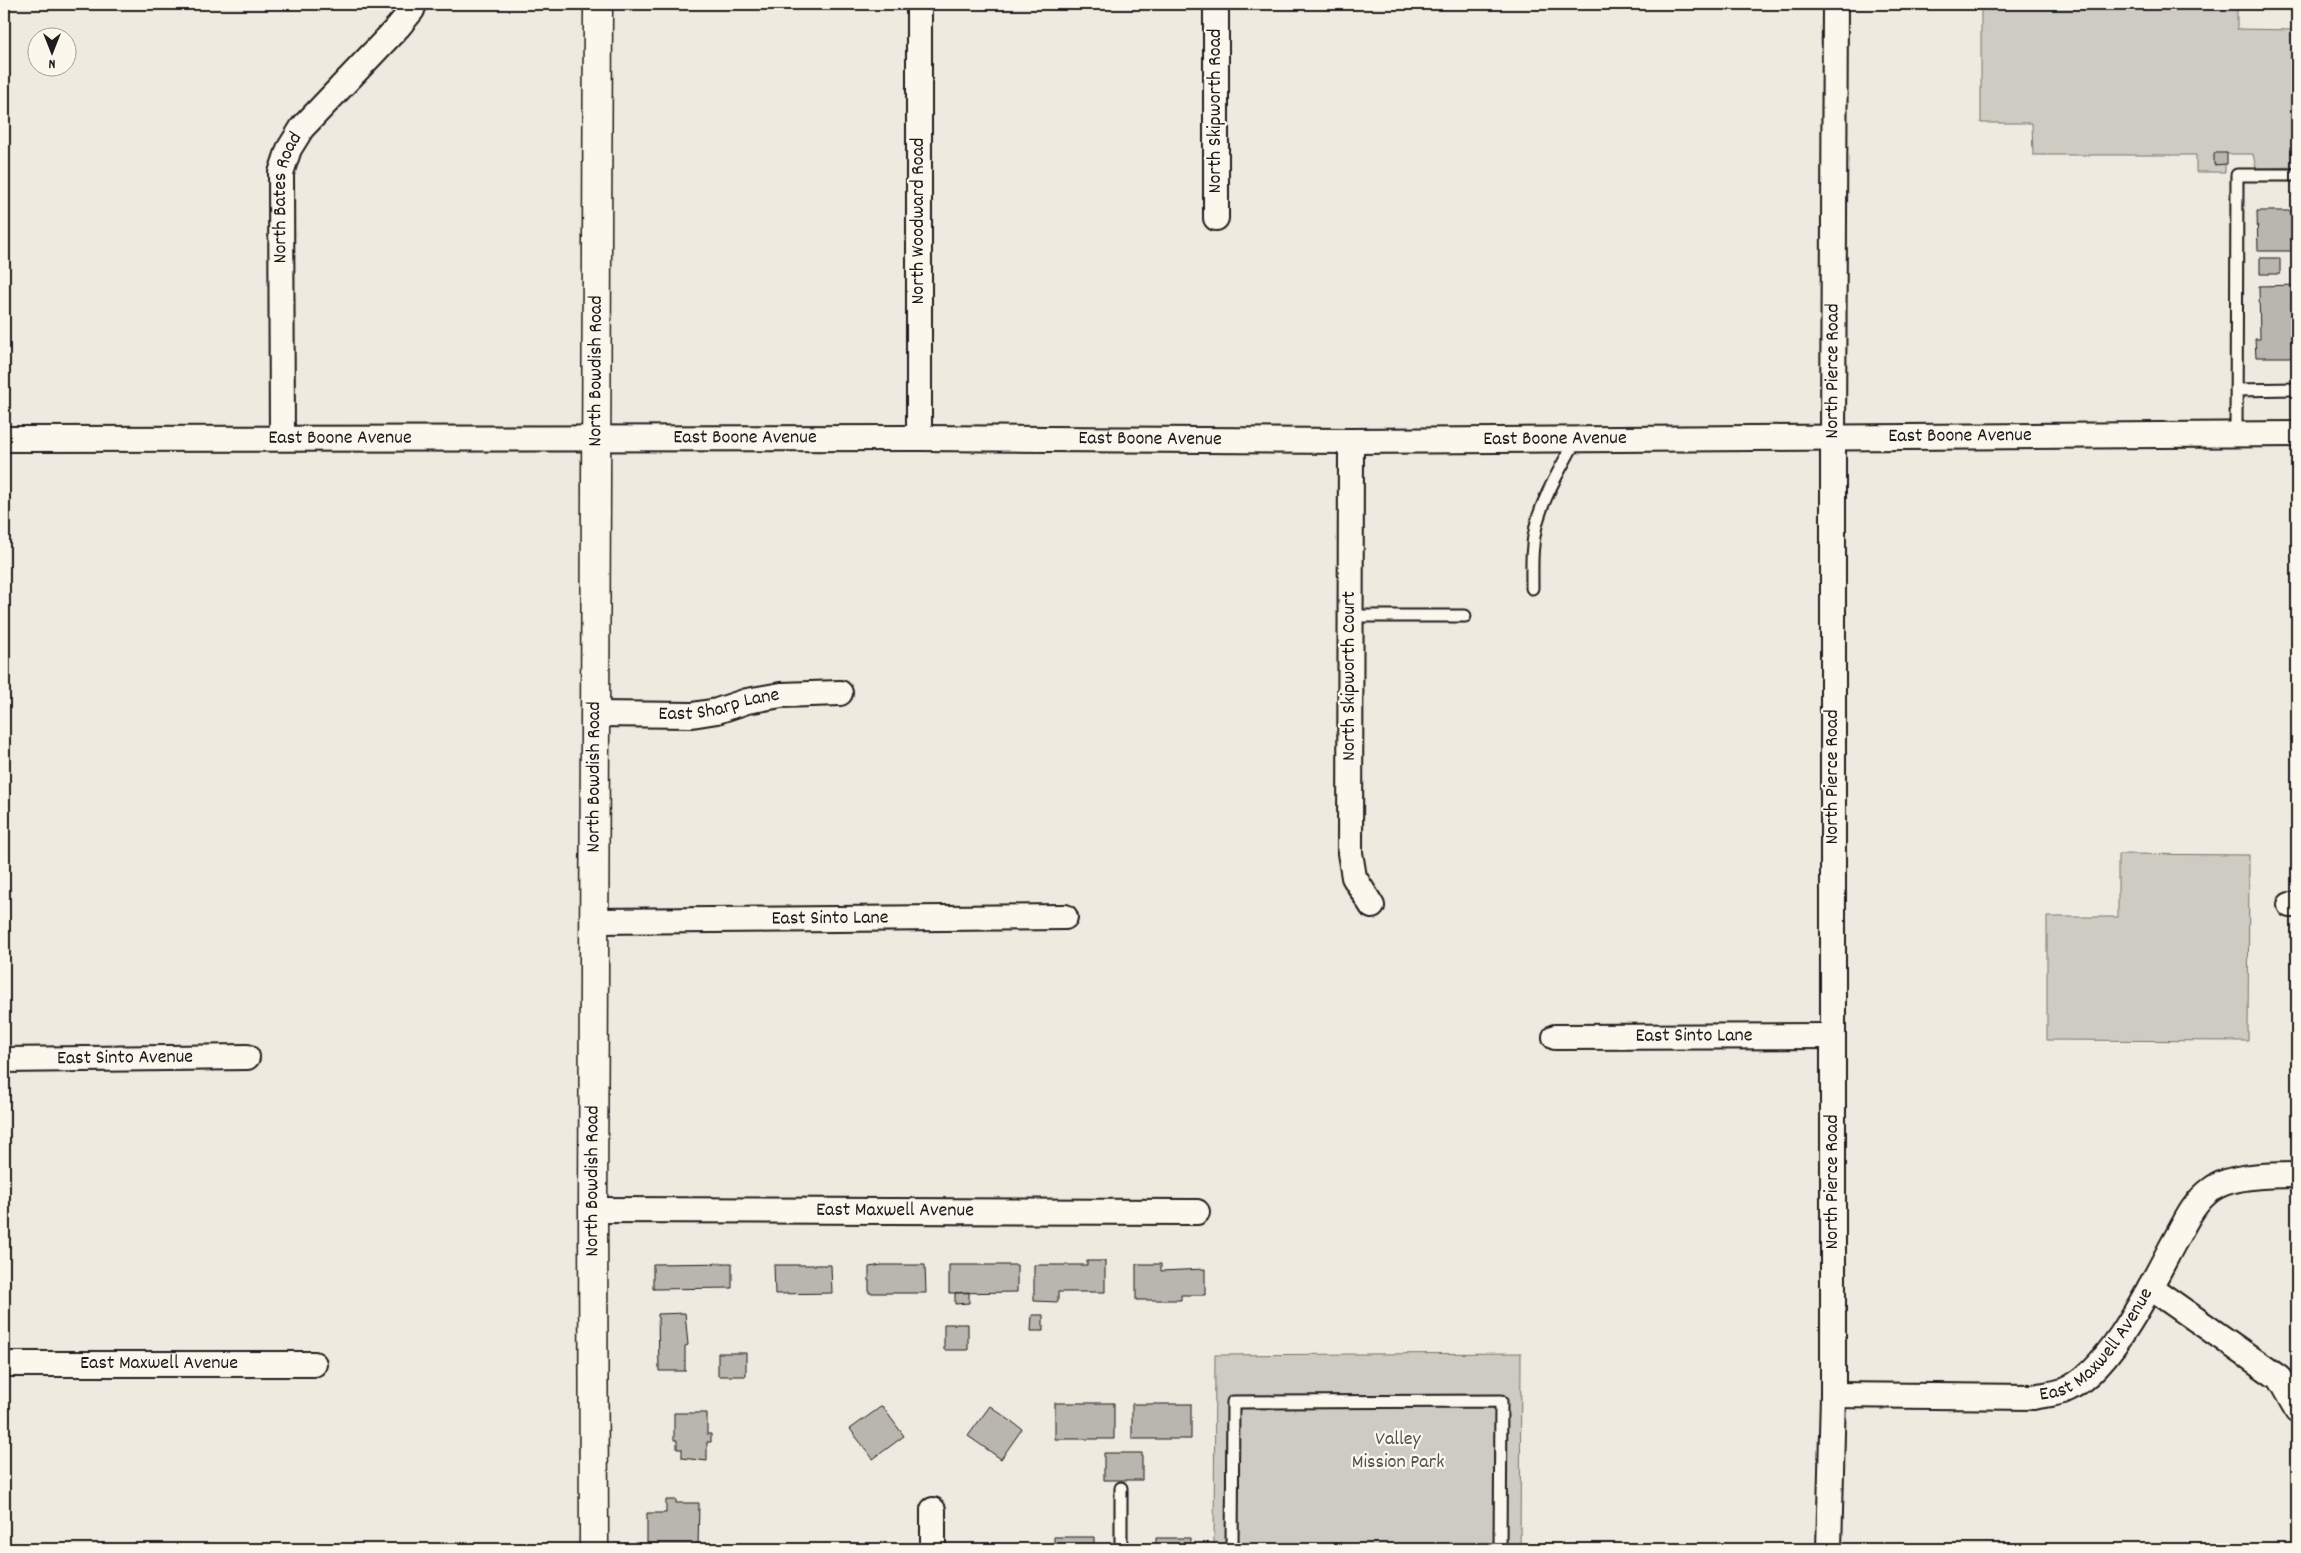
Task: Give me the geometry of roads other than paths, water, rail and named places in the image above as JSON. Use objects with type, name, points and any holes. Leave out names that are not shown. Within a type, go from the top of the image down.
[{"type":"street","name":"North Bates Road","points":[[282,438],[281,173],[289,149],[302,128],[398,27],[412,10],[414,4]]},
{"type":"street","name":"North Bowdish Road","points":[[594,1549],[593,1210],[598,4]]},
{"type":"street","name":"North Woodward Road","points":[[919,4],[919,438]]},
{"type":"street","name":"North Skipworth Road","points":[[1216,4],[1216,218]]},
{"type":"street","name":"North Pierce Road","points":[[1830,1549],[1833,1395],[1835,4]]},
{"type":"street","name":"East Boone Avenue","points":[[4,439],[919,438],[1351,441],[2297,434]]},
{"type":"street","name":"North Skipworth Court","points":[[1351,441],[1350,853],[1354,877],[1372,906]]},
{"type":"street","name":"East Sharp Lane","points":[[596,714],[692,715],[780,695],[840,693]]},
{"type":"street","name":"East Sinto Lane","points":[[595,921],[1066,918]]},
{"type":"street","name":"East Sinto Lane","points":[[1556,1037],[1833,1036]]},
{"type":"street","name":"East Sinto Avenue","points":[[4,1060],[247,1058]]},
{"type":"street","name":"East Maxwell Avenue","points":[[1833,1395],[2033,1397],[2063,1391],[2089,1375],[2107,1354],[2150,1287],[2193,1208],[2213,1188],[2240,1178],[2297,1175]]},
{"type":"street","name":"East Maxwell Avenue","points":[[593,1210],[1197,1212]]},
{"type":"street","points":[[2150,1287],[2279,1378],[2297,1410]]},
{"type":"street","name":"East Maxwell Avenue","points":[[4,1364],[314,1364]]},
{"type":"street","points":[[933,1510],[933,1549]]},
{"type":"lane","points":[[2236,435],[2236,175],[2297,175]]},
{"type":"lane","points":[[2236,390],[2297,389]]},
{"type":"lane","points":[[1532,588],[1533,546],[1536,525],[1544,500],[1576,439]]},
{"type":"lane","points":[[1350,616],[1465,616]]},
{"type":"lane","points":[[1232,1549],[1233,1402],[1501,1401],[1500,1549]]},
{"type":"lane","points":[[1121,1488],[1121,1549]]},
{"type":"park label","name":"Valley Mission Park","points":[[1398,1452]]}]
